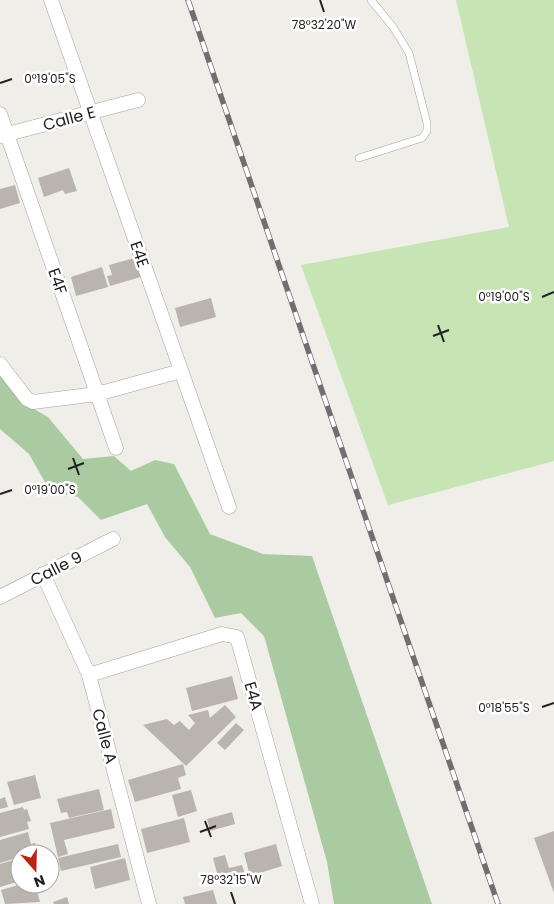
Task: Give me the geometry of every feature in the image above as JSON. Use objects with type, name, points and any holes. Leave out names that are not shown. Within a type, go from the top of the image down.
[{"type":"street","name":"E4E","points":[[51,0],[229,507]]},
{"type":"street","name":"Calle E","points":[[4,135],[138,100]]},
{"type":"street","name":"E4F","points":[[0,114],[4,135],[116,448]]},
{"type":"street","points":[[0,364],[27,399],[33,402],[98,394],[181,371]]},
{"type":"street","name":"Calle 9","points":[[0,597],[113,539]]},
{"type":"street","name":"Calle A","points":[[43,574],[89,675],[149,904]]},
{"type":"street","name":"E4A","points":[[89,675],[222,634],[238,637],[312,904]]},
{"type":"lane","points":[[359,158],[422,138],[427,131],[427,123],[409,53],[393,27],[370,0]]},
{"type":"green space","points":[[456,0],[554,0],[554,461],[388,505],[301,265],[509,227]]},
{"type":"green space","points":[[0,375],[22,402],[48,417],[83,459],[114,456],[131,471],[155,460],[174,464],[210,534],[263,554],[312,556],[432,904],[334,904],[327,862],[264,636],[241,613],[215,618],[190,567],[165,537],[147,504],[101,520],[78,497],[50,491],[29,454],[0,429]]},
{"type":"building","points":[[69,168],[77,191],[65,194],[63,190],[44,197],[38,178]]},
{"type":"building","points":[[15,185],[20,203],[0,209],[0,189]]},
{"type":"building","points":[[138,257],[144,276],[110,286],[107,276],[112,275],[109,265]]},
{"type":"building","points":[[102,267],[108,287],[76,296],[71,277]]},
{"type":"building","points":[[211,298],[216,317],[180,327],[175,308]]},
{"type":"building","points":[[232,676],[238,699],[192,711],[186,688]]},
{"type":"building","points":[[225,705],[236,717],[186,766],[143,725],[167,719],[174,725],[180,721],[189,730],[195,723],[188,715],[208,710],[210,718]]},
{"type":"building","points":[[236,723],[244,730],[225,750],[217,743]]},
{"type":"building","points":[[183,764],[186,775],[178,778],[181,789],[135,802],[128,780]]},
{"type":"building","points":[[35,775],[41,798],[14,805],[7,782]]},
{"type":"building","points":[[99,789],[104,810],[69,818],[67,812],[61,813],[57,799]]},
{"type":"building","points":[[191,790],[197,811],[178,817],[172,795]]},
{"type":"building","points":[[5,797],[8,807],[0,809],[0,799]]},
{"type":"building","points":[[23,807],[24,810],[27,809],[31,821],[27,822],[29,829],[0,837],[0,813]]},
{"type":"building","points":[[111,809],[115,828],[64,840],[68,854],[60,856],[60,844],[55,844],[50,823]]},
{"type":"building","points":[[232,812],[235,824],[210,831],[207,819]]},
{"type":"building","points":[[184,818],[190,842],[147,853],[141,829]]},
{"type":"building","points":[[554,831],[554,893],[534,838]]},
{"type":"building","points":[[28,832],[31,844],[10,844],[10,860],[0,863],[0,840]]},
{"type":"building","points":[[118,844],[121,857],[61,871],[60,858]]},
{"type":"building","points":[[276,844],[282,866],[250,876],[244,853]]},
{"type":"building","points":[[225,855],[229,868],[242,865],[245,874],[219,881],[213,858]]},
{"type":"building","points":[[125,858],[130,880],[95,889],[90,867]]},
{"type":"building","points":[[10,861],[10,884],[0,887],[0,864]]},
{"type":"building","points":[[10,887],[10,894],[38,894],[40,902],[5,904],[1,890]]},
{"type":"building","points":[[213,890],[217,904],[185,904],[183,897]]},
{"type":"building","points":[[67,897],[69,904],[54,904],[53,902]]},
{"type":"railway","points":[[188,0],[498,904]]}]
